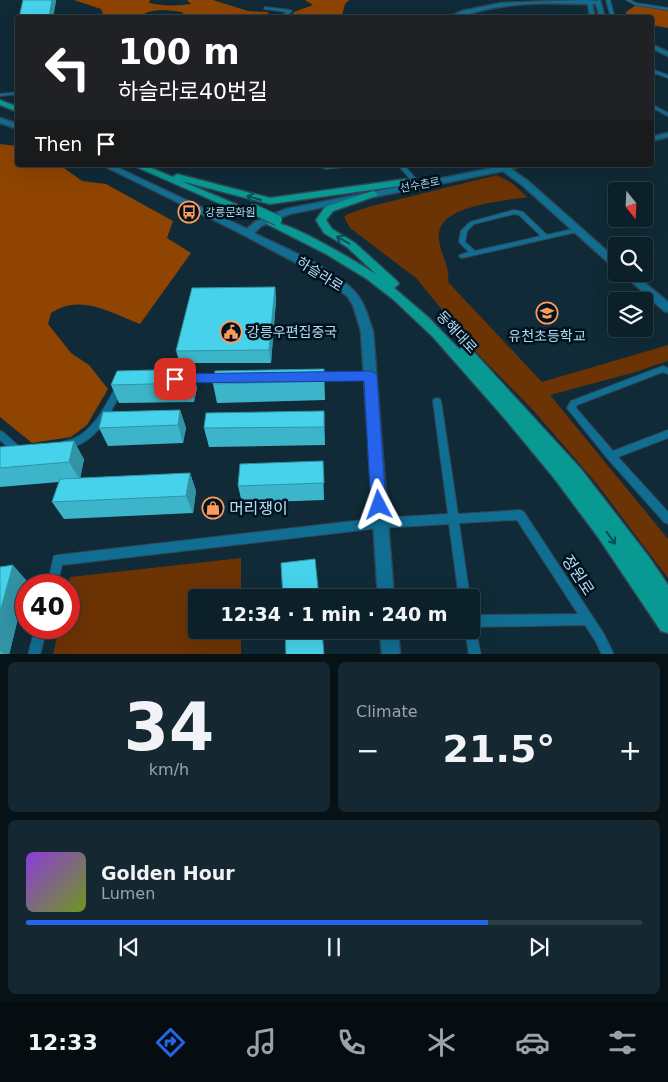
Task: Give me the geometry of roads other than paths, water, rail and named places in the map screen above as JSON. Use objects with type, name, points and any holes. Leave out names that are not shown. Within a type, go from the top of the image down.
[{"type":"main road","points":[[1,98],[15,108]]},
{"type":"main road","name":"동해대로","points":[[141,167],[251,211]]},
{"type":"main road","name":"동해대로","points":[[154,167],[333,246],[393,284],[424,309],[539,432],[604,510],[668,601]]},
{"type":"main road","points":[[178,177],[270,201],[410,181]]},
{"type":"main road","points":[[373,194],[329,209],[321,220],[328,232],[351,245],[393,284]]},
{"type":"main road","name":"동해대로","points":[[275,222],[348,261],[385,286],[423,319],[561,473],[634,571],[668,624]]},
{"type":"street","points":[[608,0],[612,15]]},
{"type":"street","points":[[628,0],[635,4],[668,8]]},
{"type":"street","points":[[456,15],[472,9],[536,1],[598,3],[602,15]]},
{"type":"street","points":[[572,2],[591,12]]},
{"type":"street","points":[[588,2],[592,15]]},
{"type":"street","points":[[265,8],[290,10],[284,15]]},
{"type":"street","points":[[461,15],[472,9]]},
{"type":"street","points":[[654,47],[668,54]]},
{"type":"street","points":[[654,52],[668,58]]},
{"type":"street","points":[[654,71],[668,77]]},
{"type":"street","points":[[1,98],[15,94]]},
{"type":"street","points":[[654,107],[668,115]]},
{"type":"street","points":[[654,111],[668,108]]},
{"type":"street","points":[[0,120],[15,126]]},
{"type":"street","points":[[654,133],[668,130]]},
{"type":"street","points":[[654,138],[668,135]]},
{"type":"street","name":"하슬라로","points":[[110,167],[327,275],[351,294],[364,316],[367,331],[385,589]]},
{"type":"street","name":"선수촌로","points":[[402,167],[410,181]]},
{"type":"street","name":"선수촌로","points":[[244,232],[251,221],[280,209],[484,167]]},
{"type":"street","name":"선수촌로","points":[[244,232],[286,212],[504,167]]},
{"type":"street","name":"선수촌로","points":[[510,167],[525,184],[608,257]]},
{"type":"street","points":[[473,253],[462,242],[464,231],[472,223],[514,212],[520,214],[546,237]]},
{"type":"street","points":[[462,256],[577,230]]},
{"type":"street","points":[[637,282],[668,308]]},
{"type":"street","points":[[666,513],[611,456],[571,408],[574,403],[663,369],[668,371]]},
{"type":"street","points":[[307,378],[370,376]]},
{"type":"street","points":[[171,379],[236,378]]},
{"type":"street","points":[[55,446],[73,444],[95,429],[125,379]]},
{"type":"street","points":[[437,401],[452,519],[464,589]]},
{"type":"street","points":[[611,456],[668,434]]},
{"type":"street","points":[[0,435],[20,452],[28,450]]},
{"type":"street","name":"정원로","points":[[452,519],[520,515],[608,654]]},
{"type":"street","points":[[55,574],[58,560],[380,523],[452,519]]},
{"type":"street","points":[[480,621],[588,620]]},
{"type":"street","points":[[34,654],[38,639]]},
{"type":"street","points":[[390,639],[391,654]]},
{"type":"street","points":[[472,639],[475,654]]},
{"type":"place","name":"강릉문화원","points":[[189,212]]},
{"type":"place","name":"유천초등학교","points":[[547,313]]},
{"type":"place","name":"강릉우편집중국","points":[[231,332]]},
{"type":"place","name":"머리쟁이","points":[[213,508]]}]
